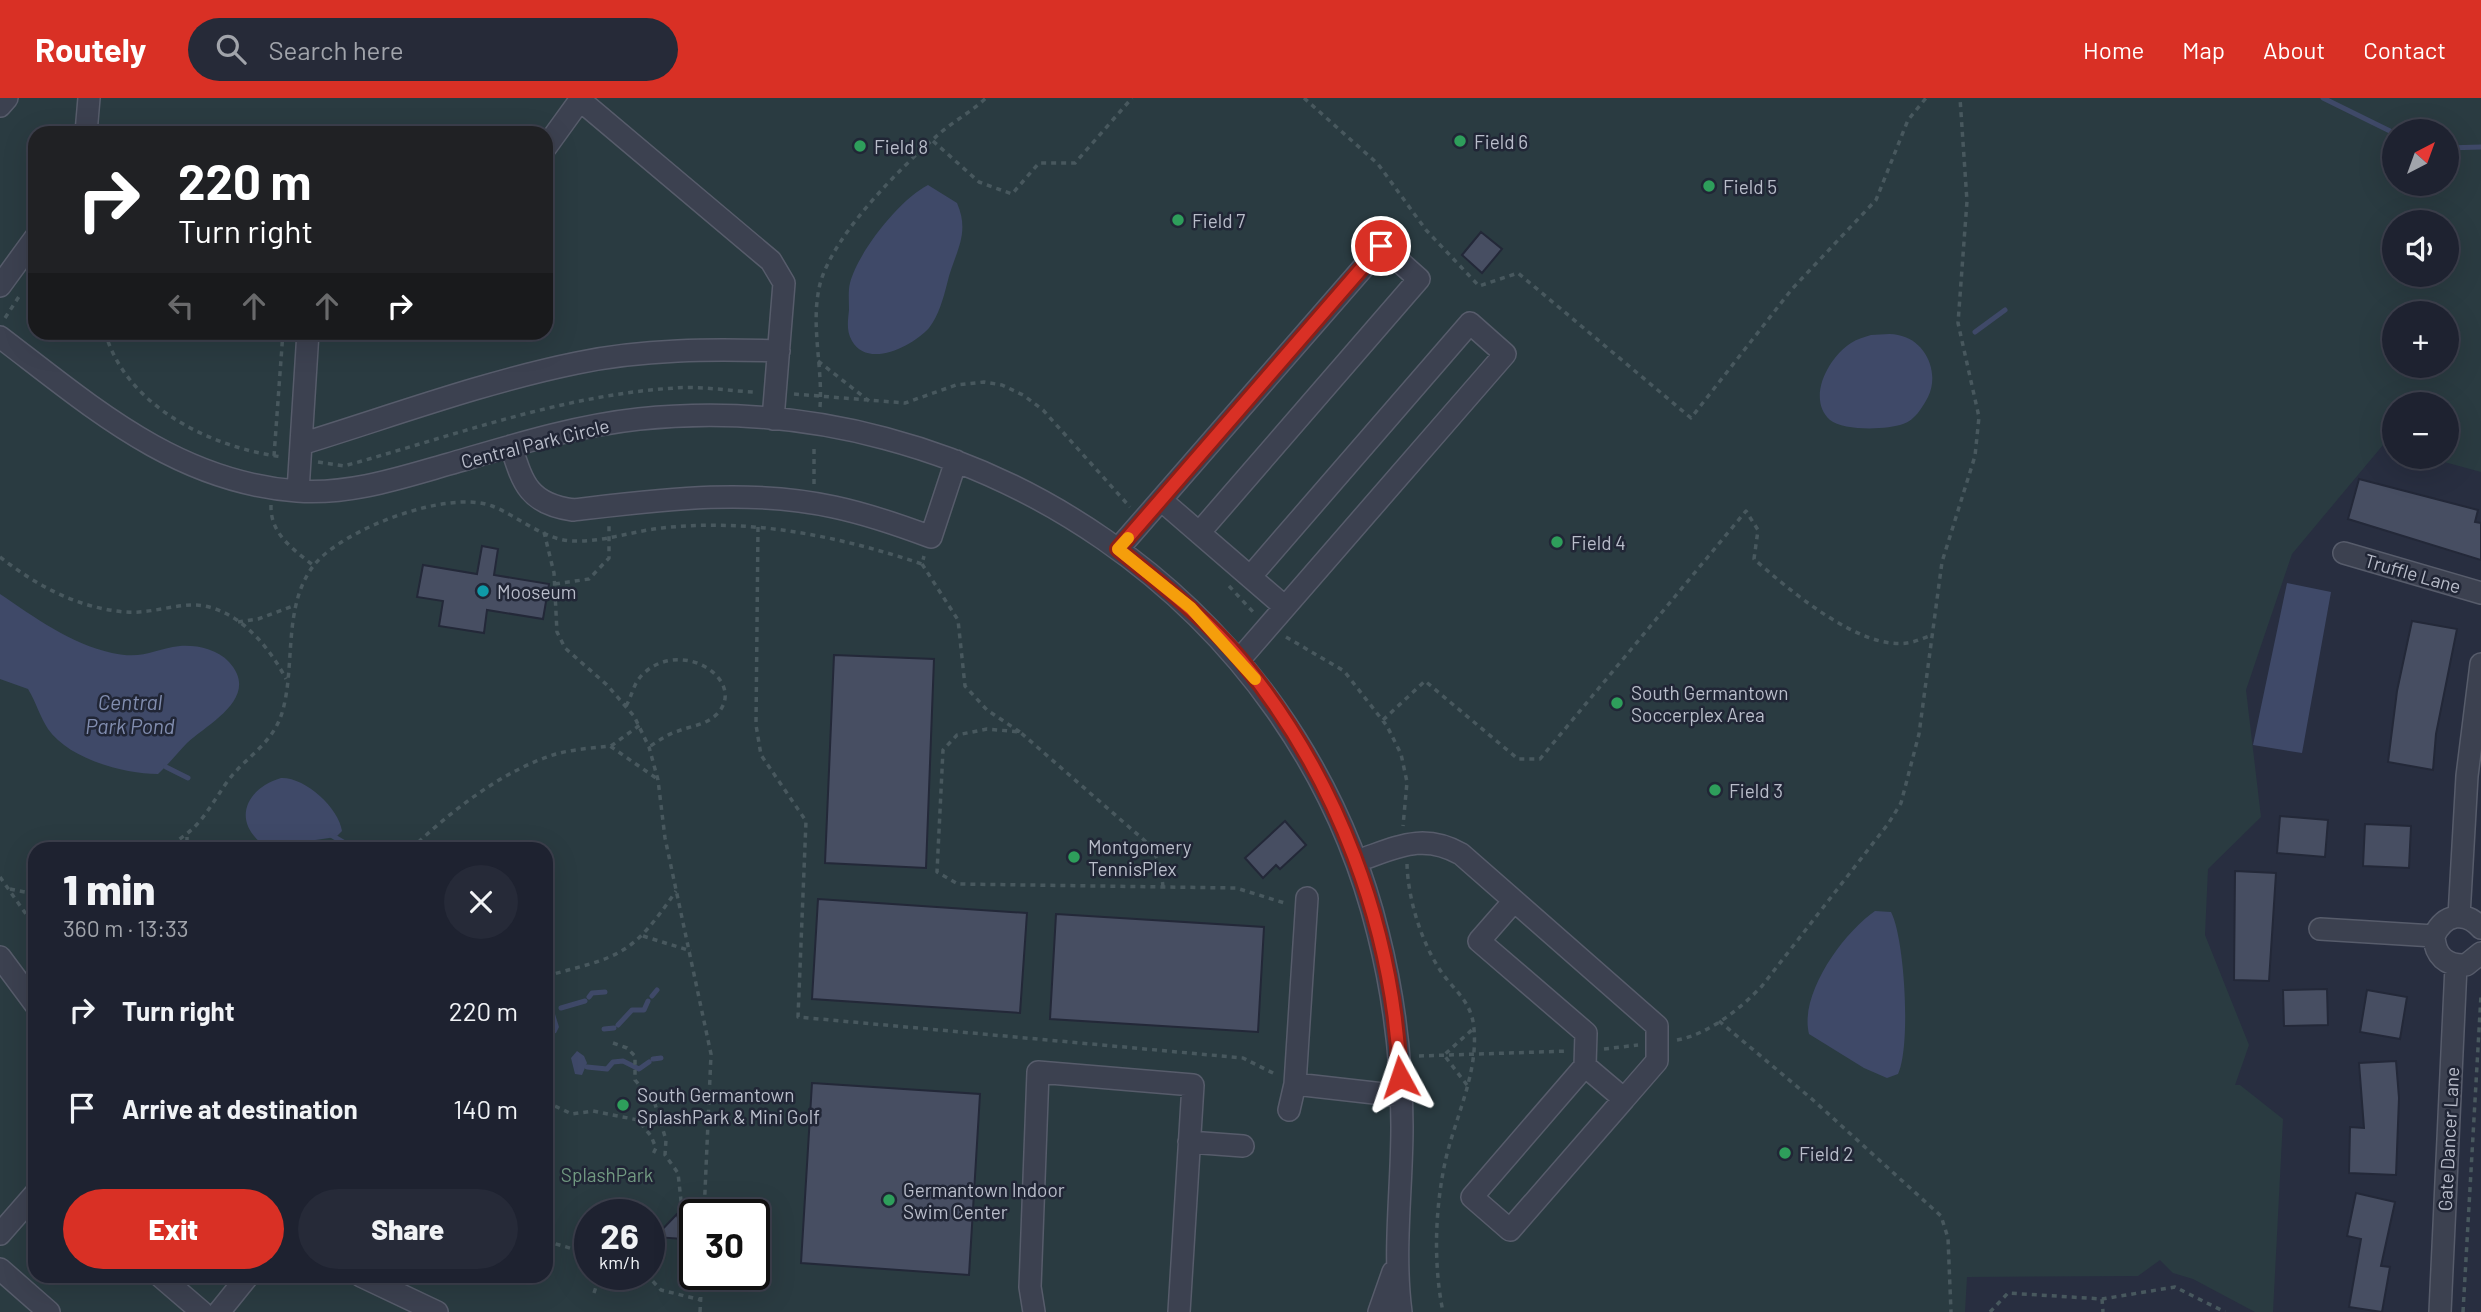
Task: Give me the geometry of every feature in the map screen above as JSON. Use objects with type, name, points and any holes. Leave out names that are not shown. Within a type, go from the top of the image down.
[{"type":"street","points":[[0,106],[7,98]]},
{"type":"street","points":[[87,126],[89,98]]},
{"type":"street","points":[[553,138],[580,100],[771,261],[784,283],[773,419]]},
{"type":"street","points":[[1118,549],[1381,246],[1419,279],[1199,533]]},
{"type":"street","points":[[0,286],[28,248]]},
{"type":"street","points":[[1240,659],[1506,354],[1470,323],[1250,577]]},
{"type":"street","name":"Central Park Circle","points":[[0,337],[100,412],[172,458],[206,472],[271,487],[299,491],[341,490],[387,482],[575,429],[640,419],[712,416],[773,419],[819,424],[892,440],[956,461],[1059,509],[1118,549],[1191,608],[1240,659],[1282,715],[1320,779],[1357,861],[1378,930],[1390,987],[1399,1057],[1400,1213],[1395,1267],[1401,1312]]},
{"type":"street","points":[[299,491],[308,340]]},
{"type":"street","points":[[301,452],[578,362],[668,352],[779,351]]},
{"type":"street","points":[[511,446],[521,479],[530,493],[543,503],[573,510],[709,496],[814,504],[883,519],[931,537],[956,461]]},
{"type":"street","points":[[1161,500],[1285,607]]},
{"type":"street","name":"Truffle Lane","points":[[2344,553],[2481,593]]},
{"type":"street","points":[[2459,916],[2467,776],[2481,664]]},
{"type":"street","points":[[1357,861],[1406,845],[1433,842],[1461,853],[1657,1026],[1657,1060],[1510,1230],[1472,1197],[1585,1058],[1586,1033],[1479,941],[1514,901]]},
{"type":"street","points":[[1289,1110],[1295,1084],[1307,904]]},
{"type":"street","points":[[2481,928],[2475,921],[2459,916],[2446,919],[2434,936],[2438,956],[2456,966],[2474,961],[2481,953]]},
{"type":"street","points":[[2320,929],[2434,936]]},
{"type":"street","points":[[0,957],[28,995]]},
{"type":"street","name":"Gate Dancer Lane","points":[[2440,1312],[2456,966]]},
{"type":"street","points":[[1585,1058],[1624,1099]]},
{"type":"street","points":[[1034,1312],[1030,1287],[1038,1072],[1192,1085],[1179,1312]]},
{"type":"street","points":[[1295,1084],[1401,1096]]},
{"type":"street","points":[[1189,1142],[1243,1146]]},
{"type":"street","points":[[0,1234],[8,1208],[28,1198]]},
{"type":"street","name":"Central Park Circle","points":[[1379,1312],[1395,1267]]},
{"type":"street","points":[[0,1269],[49,1312]]},
{"type":"street","points":[[168,1283],[202,1312]]},
{"type":"street","points":[[219,1312],[242,1283]]},
{"type":"street","points":[[376,1283],[437,1312]]},
{"type":"path","points":[[811,535],[814,445],[821,394],[817,309],[820,284],[829,261],[865,210],[933,141],[986,98]]},
{"type":"path","points":[[933,141],[979,182],[1012,194],[1039,163],[1074,163],[1132,98]]},
{"type":"path","points":[[1304,98],[1378,164],[1426,230],[1479,286],[1518,273],[1691,418],[1792,289],[1876,200],[1908,120],[1926,98]]},
{"type":"path","points":[[1399,1057],[1475,1054],[1585,1058],[1688,1038],[1745,1004],[1762,986],[1888,824],[1901,803],[1919,734],[1942,562],[1975,456],[1979,417],[1958,323],[1967,201],[1961,98]]},
{"type":"path","points":[[108,340],[117,363],[133,383],[174,418],[196,432],[274,456],[301,452],[345,466],[530,413],[617,394],[678,387],[775,394],[821,394],[905,403],[956,385],[984,382],[1002,385],[1023,395],[1043,410],[1123,502],[1144,519]]},
{"type":"path","points":[[274,456],[282,340]]},
{"type":"path","points":[[818,361],[870,401]]},
{"type":"path","points":[[271,487],[271,516],[276,531],[291,548],[314,566]]},
{"type":"path","points":[[175,842],[187,836],[202,821],[228,781],[272,736],[282,712],[297,605],[304,581],[314,566],[348,536],[444,502],[469,500],[492,506],[570,541],[662,528],[758,527],[873,548],[922,564],[958,620],[965,685],[987,710],[1020,732],[1152,847],[1161,868],[1163,887]]},
{"type":"path","points":[[555,584],[589,579],[609,558],[607,506]]},
{"type":"path","points":[[1383,720],[1425,681],[1518,759],[1540,759],[1746,511],[1758,530],[1754,559],[1787,588],[1871,639],[1906,643],[1933,635]]},
{"type":"path","points":[[758,527],[757,735],[761,755],[806,821],[799,1017],[1243,1058],[1295,1084]]},
{"type":"path","points":[[544,531],[555,584],[554,612],[557,632],[565,648],[626,706],[640,725],[658,780],[665,838],[711,1054],[705,1199]]},
{"type":"path","points":[[922,564],[931,537]]},
{"type":"path","points":[[0,557],[52,592],[90,605],[126,612],[195,605],[219,611],[238,622],[274,655],[287,681]]},
{"type":"path","points":[[1227,585],[1268,626],[1344,671],[1383,720],[1401,754],[1407,782],[1403,828],[1407,877],[1427,948],[1441,972],[1471,1010],[1474,1028],[1475,1054],[1446,1158],[1441,1194],[1438,1280],[1443,1312]]},
{"type":"path","points":[[238,622],[258,619],[297,605]]},
{"type":"path","points":[[626,706],[634,685],[645,672],[668,661],[693,659],[706,665],[719,679],[724,694],[723,706],[716,715],[706,723],[676,731],[649,747]]},
{"type":"path","points":[[419,842],[459,809],[531,765],[557,754],[610,746],[640,725]]},
{"type":"path","points":[[1020,732],[987,729],[957,735],[943,750],[937,872],[958,884],[1237,888],[1307,904]]},
{"type":"path","points":[[610,746],[658,780]]},
{"type":"path","points":[[187,836],[187,842]]},
{"type":"path","points":[[0,877],[28,917]]},
{"type":"path","points":[[8,888],[28,892]]},
{"type":"path","points":[[553,974],[601,962],[643,936],[677,890]]},
{"type":"path","points":[[643,936],[691,951]]},
{"type":"path","points":[[2463,1312],[2481,996]]},
{"type":"path","points":[[1719,1021],[1813,1100],[1941,1216],[1948,1238],[1951,1312]]},
{"type":"path","points":[[1444,1055],[1474,1028]]},
{"type":"path","points":[[613,1043],[627,1048],[635,1056],[635,1080],[655,1104],[666,1140],[665,1156],[678,1173],[681,1199]]},
{"type":"path","points":[[1444,1055],[1467,1085]]},
{"type":"path","points":[[553,1106],[563,1112],[580,1115],[593,1111],[638,1120],[651,1136],[656,1148],[653,1154]]},
{"type":"path","points":[[553,1243],[574,1249]]},
{"type":"path","points":[[1990,1312],[2008,1293],[2102,1299],[2175,1287],[2225,1312]]},
{"type":"path","points":[[661,1290],[701,1300]]},
{"type":"path","points":[[700,1312],[701,1290]]},
{"type":"path","points":[[2102,1299],[2104,1312]]},
{"type":"green space","name":"SplashPark","points":[[0,98],[2481,98],[2481,472],[2459,466],[2459,392],[2382,392],[2382,446],[2292,554],[2246,690],[2261,817],[2208,869],[2205,935],[2249,1045],[2235,1085],[2240,1085],[2283,1119],[2273,1312],[2255,1312],[2193,1279],[2173,1273],[2160,1260],[2138,1276],[1967,1277],[1965,1312],[0,1312]]},
{"type":"water","points":[[928,185],[957,203],[961,214],[960,244],[940,307],[929,328],[912,342],[890,352],[869,353],[859,349],[849,333],[849,293],[854,270],[893,214]]},
{"type":"water","points":[[1871,335],[1898,335],[1908,338],[1923,350],[1931,368],[1928,397],[1915,417],[1903,424],[1865,428],[1836,424],[1823,411],[1820,401],[1823,378],[1843,349]]},
{"type":"water","points":[[2287,583],[2331,592],[2302,753],[2253,745]]},
{"type":"water","name":"Central Park Pond","points":[[0,594],[68,636],[97,649],[123,655],[140,655],[186,646],[213,651],[229,662],[237,675],[239,687],[236,698],[158,774],[129,771],[98,763],[57,740],[48,729],[28,689],[0,679]]},
{"type":"water","points":[[281,778],[290,779],[310,788],[335,813],[342,831],[336,837],[302,842],[261,842],[249,828],[247,808],[258,790]]},
{"type":"water","points":[[1875,911],[1891,912],[1900,945],[1905,993],[1902,1060],[1898,1074],[1887,1078],[1864,1068],[1809,1034],[1811,1001],[1826,966],[1850,934]]},
{"type":"water","points":[[553,1013],[559,1027],[553,1034]]},
{"type":"water","points":[[577,1051],[584,1056],[587,1063],[582,1075],[575,1074],[571,1058]]},
{"type":"building","points":[[1481,232],[1502,249],[1482,273],[1462,255]]},
{"type":"building","points":[[2359,479],[2478,510],[2475,522],[2481,523],[2481,560],[2348,519]]},
{"type":"building","name":"Mooseum","points":[[482,546],[498,549],[494,575],[549,584],[543,619],[487,610],[484,633],[439,626],[443,601],[417,597],[423,565],[477,574]]},
{"type":"building","points":[[2412,621],[2457,629],[2436,734],[2433,770],[2388,762],[2397,691]]},
{"type":"building","points":[[834,655],[934,659],[926,868],[825,863]]},
{"type":"building","points":[[2280,816],[2328,820],[2325,857],[2277,853]]},
{"type":"building","points":[[1285,821],[1306,845],[1280,869],[1276,865],[1263,878],[1245,858]]},
{"type":"building","points":[[2365,824],[2411,826],[2409,868],[2363,866]]},
{"type":"building","points":[[2235,871],[2276,873],[2269,981],[2234,980]]},
{"type":"building","points":[[818,899],[1027,913],[1020,1013],[812,999]]},
{"type":"building","points":[[1056,914],[1264,927],[1258,1032],[1050,1019]]},
{"type":"building","points":[[2327,989],[2328,1025],[2284,1026],[2283,990]]},
{"type":"building","points":[[2367,990],[2407,997],[2400,1039],[2360,1032]]},
{"type":"building","points":[[2396,1061],[2399,1098],[2396,1175],[2349,1173],[2350,1127],[2364,1128],[2359,1063]]},
{"type":"building","name":"Germantown Indoor Swim Center","points":[[812,1083],[980,1094],[969,1275],[801,1263]]},
{"type":"building","points":[[2356,1193],[2395,1202],[2381,1266],[2390,1267],[2382,1312],[2349,1307],[2361,1239],[2347,1236]]},
{"type":"building","points":[[677,1214],[679,1239],[665,1238],[665,1227]]},
{"type":"waterway","points":[[2323,98],[2382,127]]},
{"type":"waterway","points":[[2459,148],[2481,147]]},
{"type":"waterway","points":[[1975,332],[2005,310]]},
{"type":"waterway","points":[[166,767],[188,778]]},
{"type":"waterway","points":[[331,835],[343,842]]},
{"type":"waterway","points":[[652,996],[657,990]]},
{"type":"waterway","points":[[589,997],[592,993],[605,992]]},
{"type":"waterway","points":[[561,1008],[585,1001]]},
{"type":"waterway","points":[[618,1025],[632,1010],[644,1010],[648,1001]]},
{"type":"waterway","points":[[604,1029],[614,1028]]},
{"type":"waterway","points":[[653,1059],[661,1058]]},
{"type":"waterway","points":[[587,1067],[607,1069],[613,1062],[623,1061],[639,1069],[649,1062]]},
{"type":"slow traffic","points":[[1128,538],[1118,549],[1191,608],[1240,659],[1255,679]]},
{"type":"place","name":"Field 6","points":[[1460,141]]},
{"type":"place","name":"Field 8","points":[[860,146]]},
{"type":"place","name":"Field 5","points":[[1709,186]]},
{"type":"place","name":"Field 7","points":[[1178,220]]},
{"type":"place","name":"Field 4","points":[[1557,542]]},
{"type":"place","name":"Mooseum","points":[[483,591]]},
{"type":"place","name":"South Germantown Soccerplex Area","points":[[1617,703]]},
{"type":"place","name":"Field 3","points":[[1715,790]]},
{"type":"place","name":"Montgomery TennisPlex","points":[[1074,857]]},
{"type":"place","name":"South Germantown SplashPark & Mini Golf","points":[[623,1105]]},
{"type":"place","name":"Field 2","points":[[1785,1153]]},
{"type":"place","name":"Germantown Indoor Swim Center","points":[[889,1200]]},
{"type":"route","points":[[1381,246],[1118,549],[1191,608],[1240,659],[1282,715],[1320,779],[1357,861],[1378,930],[1390,987],[1400,1077]]}]
